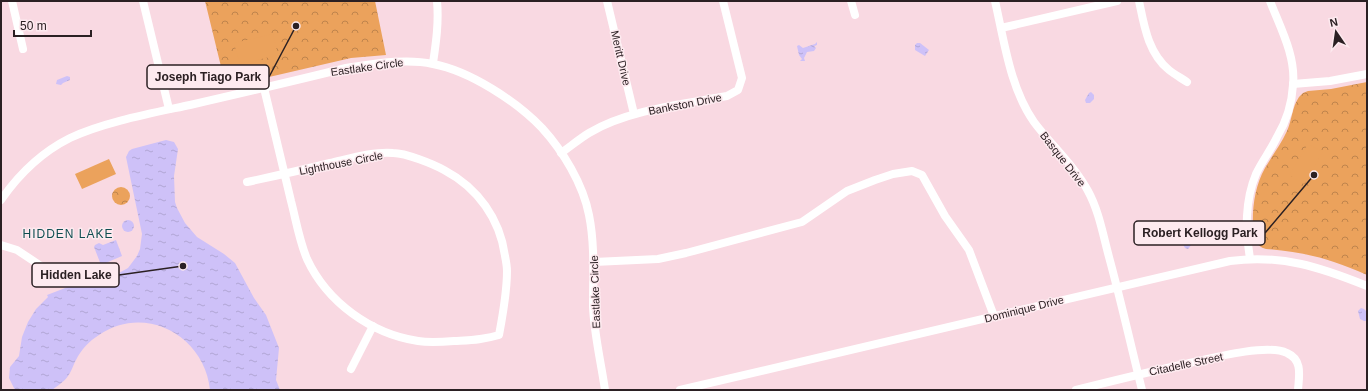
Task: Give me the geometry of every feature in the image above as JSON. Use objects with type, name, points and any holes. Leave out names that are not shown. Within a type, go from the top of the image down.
[{"type":"street","points":[[12,1],[23,49]]},
{"type":"street","points":[[143,1],[169,109]]},
{"type":"street","points":[[433,64],[437,36],[437,1]]},
{"type":"street","name":"Meritt Drive","points":[[607,1],[634,114]]},
{"type":"street","name":"Bankston Drive","points":[[561,153],[589,133],[634,114],[727,96],[738,90],[742,78],[723,1]]},
{"type":"street","points":[[851,1],[855,15]]},
{"type":"street","name":"Basque Drive","points":[[994,1],[1014,81],[1023,102],[1034,121],[1076,172],[1088,190],[1096,209],[1142,390]]},
{"type":"street","points":[[1001,28],[1117,1]]},
{"type":"street","points":[[1139,1],[1149,42],[1156,56],[1168,69],[1187,82]]},
{"type":"street","points":[[1250,258],[1247,214],[1251,188],[1256,173],[1278,135],[1289,107],[1294,84],[1293,64],[1287,43],[1270,1]]},
{"type":"street","name":"Eastlake Circle","points":[[1,200],[9,188],[27,168],[44,154],[71,138],[104,126],[169,109],[346,68],[409,61],[433,64],[456,70],[478,80],[512,103],[542,128],[568,162],[582,192],[589,215],[594,251],[593,307],[598,350],[605,390]]},
{"type":"street","points":[[1294,84],[1330,82],[1367,74]]},
{"type":"street","points":[[247,182],[284,174],[264,88]]},
{"type":"street","name":"Lighthouse Circle","points":[[393,152],[435,165],[453,175],[469,187],[485,204],[498,226],[502,237],[507,270],[502,320],[499,334],[483,340],[417,341],[392,334],[373,326],[353,314],[331,295],[314,272],[302,245],[284,174],[362,156],[393,152]]},
{"type":"street","points":[[594,262],[658,259],[694,251],[802,222],[846,191],[893,174],[912,171],[922,175],[945,216],[969,250],[994,316]]},
{"type":"street","points":[[1,244],[17,250],[41,266]]},
{"type":"street","name":"Dominique Drive","points":[[680,390],[1230,261],[1250,258],[1305,264],[1330,271],[1367,286]]},
{"type":"street","points":[[351,369],[373,326]]},
{"type":"street","name":"Citadelle Street","points":[[1076,390],[1251,350],[1276,350],[1287,353],[1295,360],[1300,370],[1298,390]]},
{"type":"green space","points":[[205,1],[375,1],[386,55],[351,58],[226,87]]},
{"type":"green space","points":[[273,34],[278,55],[240,64],[234,43]]},
{"type":"green space","points":[[1367,82],[1367,275],[1318,257],[1262,248],[1255,241],[1253,232],[1255,197],[1265,168],[1287,131],[1299,97],[1308,91],[1331,89]]},
{"type":"green space","points":[[1308,144],[1323,152],[1304,184],[1289,175]]},
{"type":"green space","points":[[109,159],[116,174],[82,189],[75,174]]},
{"type":"green space","points":[[121,187],[127,190],[130,196],[127,202],[121,205],[115,202],[112,196],[115,190]]},
{"type":"water","points":[[817,42],[817,45],[814,46],[816,48],[814,51],[807,52],[804,58],[805,61],[800,61],[802,59],[799,55],[797,46],[799,45],[803,48]]},
{"type":"water","points":[[920,43],[929,50],[925,56],[915,50],[915,45]]},
{"type":"water","points":[[67,76],[70,77],[70,80],[61,85],[56,84],[57,80]]},
{"type":"water","points":[[1091,92],[1094,95],[1094,99],[1090,103],[1086,103],[1085,100]]},
{"type":"water","name":"HIDDEN LAKE","points":[[166,140],[174,142],[178,149],[174,176],[175,202],[185,223],[197,237],[224,254],[235,263],[254,298],[266,315],[279,348],[276,380],[280,390],[210,390],[206,371],[197,354],[185,340],[170,330],[153,324],[135,322],[117,326],[92,340],[80,353],[71,372],[52,390],[15,390],[9,378],[10,367],[19,356],[22,337],[28,322],[36,309],[48,297],[47,295],[73,285],[117,274],[128,268],[137,256],[140,249],[142,234],[126,157],[132,149]]},
{"type":"water","points":[[128,220],[132,222],[134,226],[132,230],[128,232],[124,230],[122,226],[124,222]]},
{"type":"water","points":[[1180,234],[1183,234],[1192,241],[1192,244],[1188,249],[1185,248],[1182,242],[1178,239],[1177,237]]},
{"type":"water","points":[[116,240],[122,256],[101,265],[94,247],[95,245],[99,243],[103,245]]},
{"type":"water","points":[[1361,308],[1367,312],[1367,321],[1360,319],[1358,311]]},
{"type":"place","name":"Joseph Tiago Park","points":[[296,26]]},
{"type":"place","name":"Robert Kellogg Park","points":[[1314,175]]},
{"type":"place","name":"Hidden Lake","points":[[183,266]]},
{"type":"district","name":"HIDDEN LAKE","points":[[68,234]]}]
